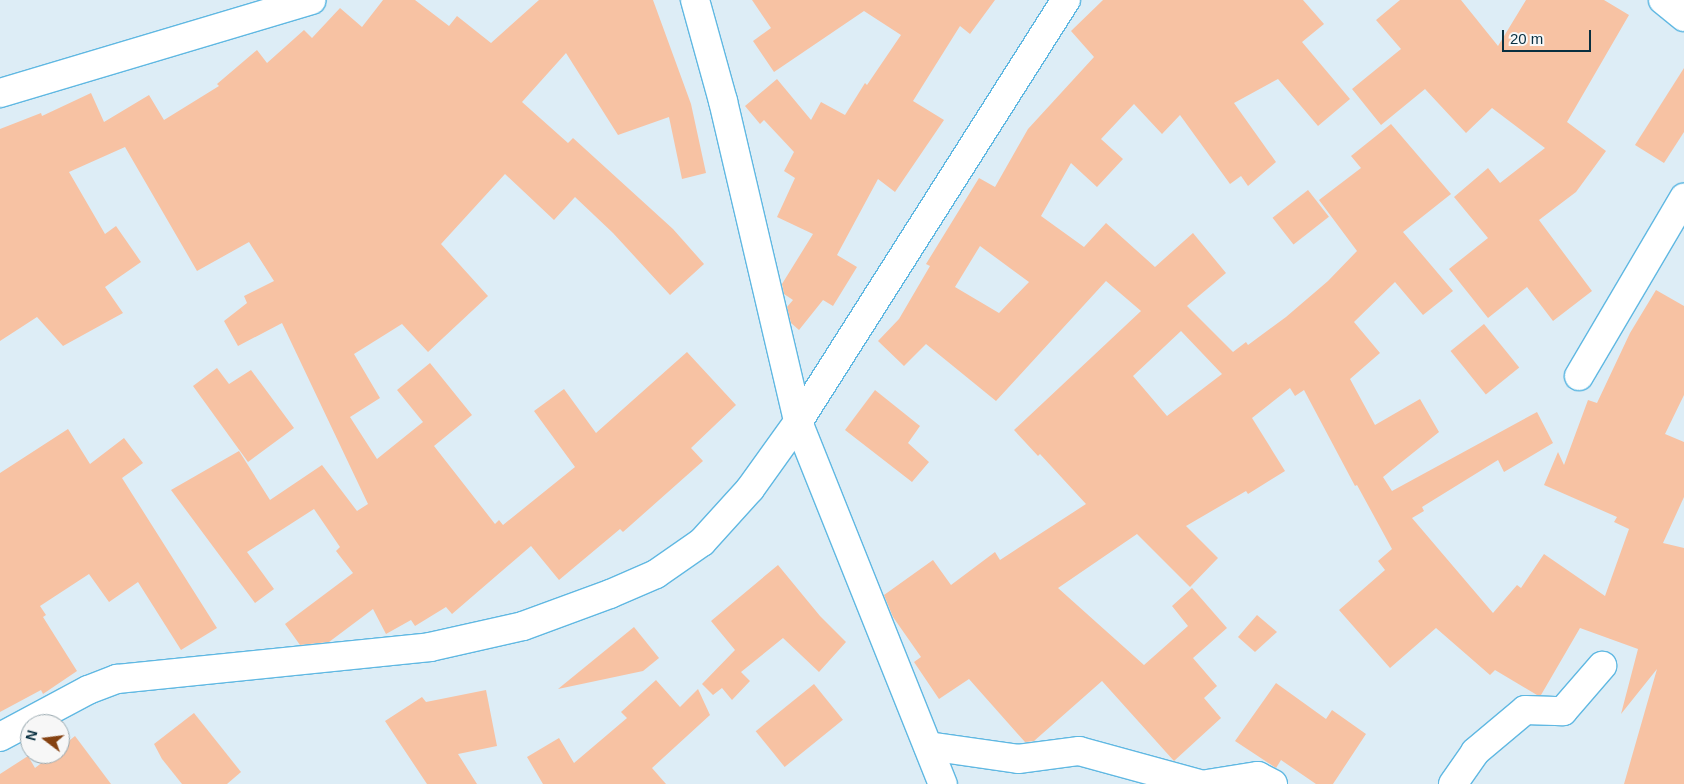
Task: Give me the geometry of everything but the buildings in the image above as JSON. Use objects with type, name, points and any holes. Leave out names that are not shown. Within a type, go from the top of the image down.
[{"type":"street","points":[[0,93],[310,0]]},
{"type":"street","points":[[695,0],[723,101],[798,422],[943,784]]},
{"type":"street","points":[[0,737],[88,690],[117,679],[430,647],[523,626],[610,594],[656,574],[702,542],[750,489],[798,422],[1066,0]]},
{"type":"street","points":[[1663,0],[1684,17]]},
{"type":"street","points":[[1579,376],[1684,198]]},
{"type":"street","points":[[1453,784],[1476,752],[1525,710],[1563,711],[1602,666]]},
{"type":"street","points":[[928,746],[1018,759],[1079,751],[1200,784]]},
{"type":"street","points":[[1207,784],[1258,776],[1273,784]]}]
